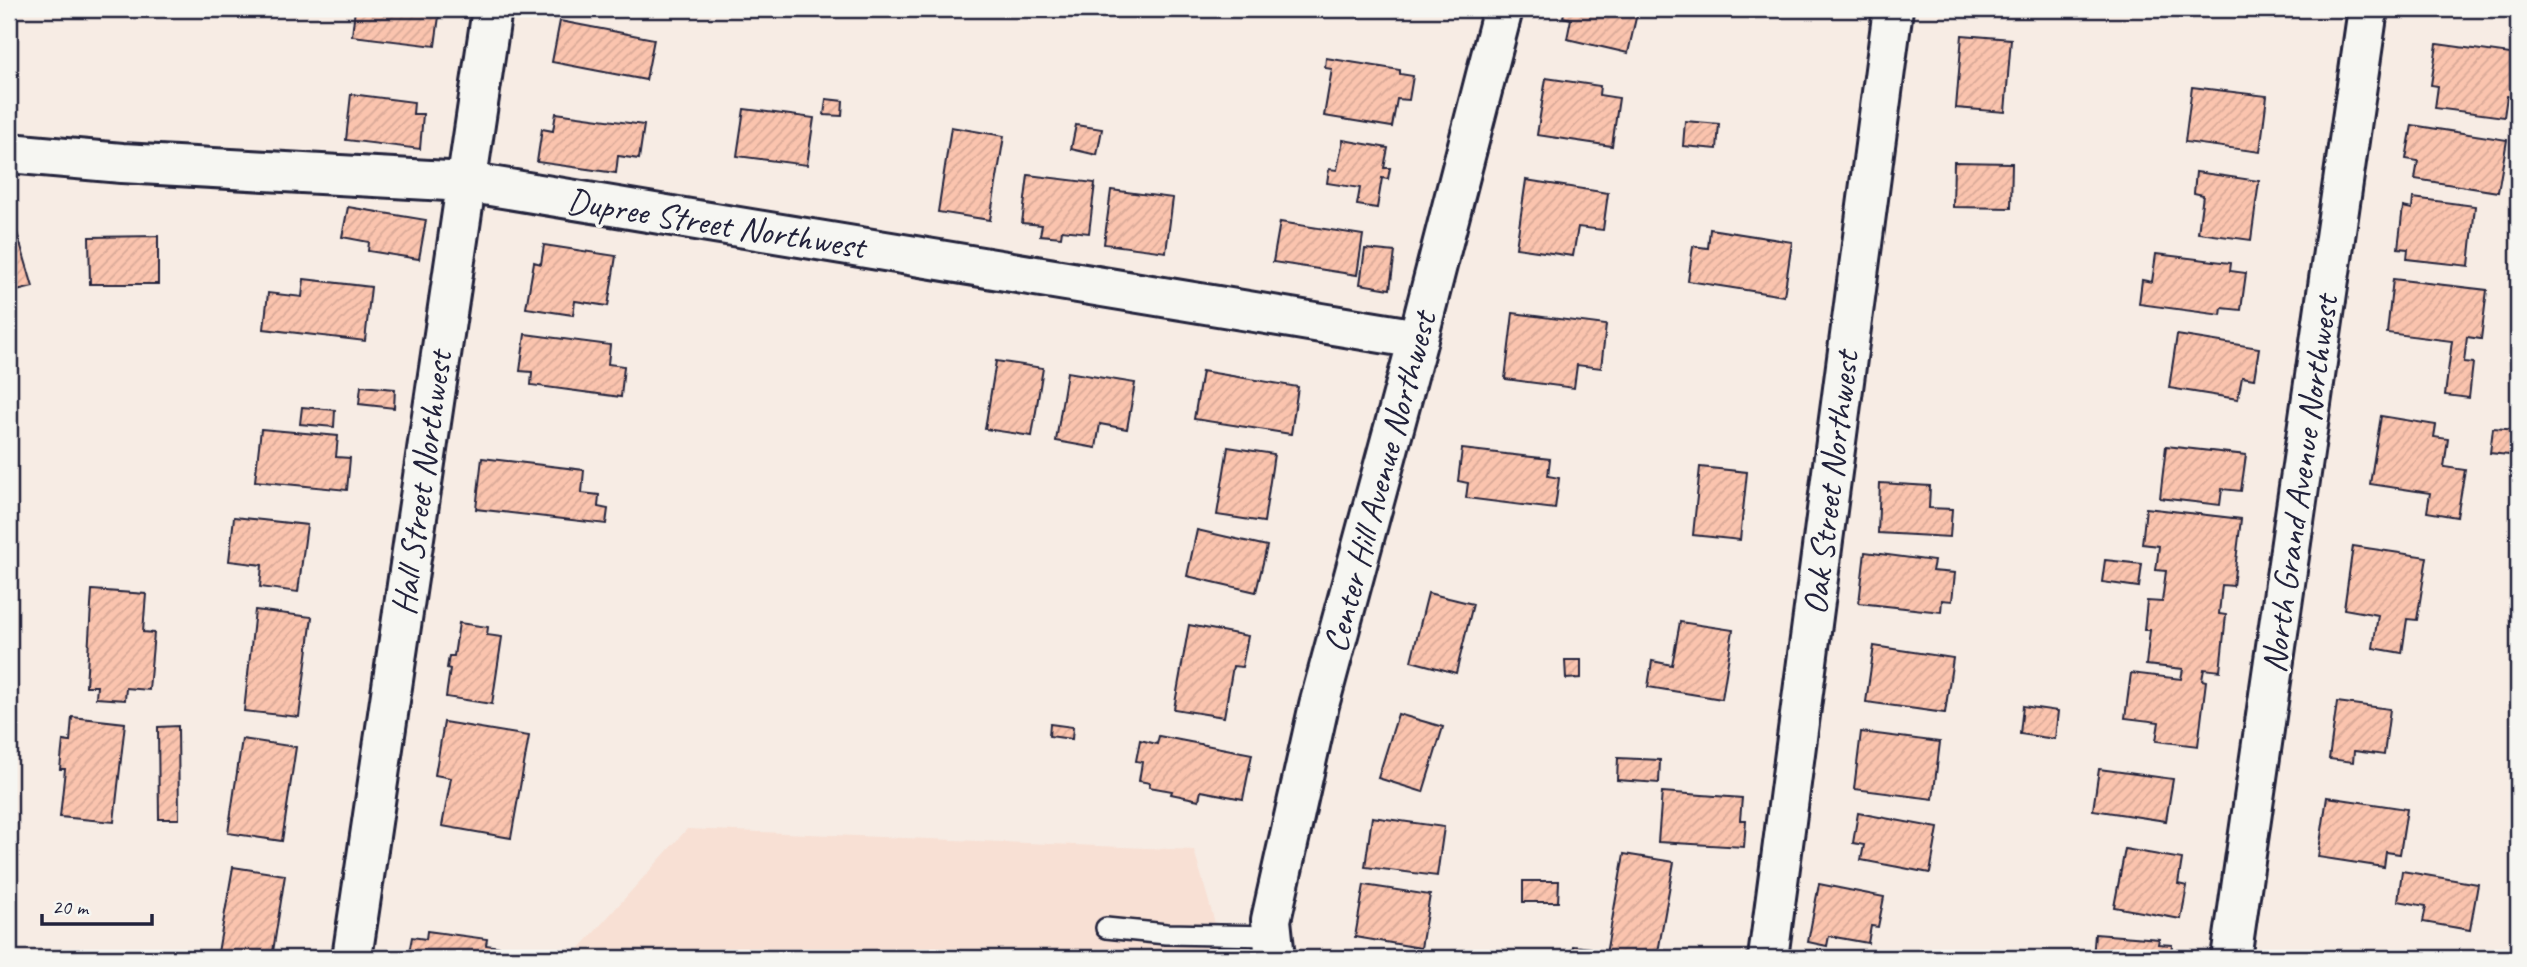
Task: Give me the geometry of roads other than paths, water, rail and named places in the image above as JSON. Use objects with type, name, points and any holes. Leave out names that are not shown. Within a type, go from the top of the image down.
[{"type":"street","name":"Hall Street Northwest","points":[[352,958],[492,9]]},
{"type":"street","name":"Center Hill Avenue Northwest","points":[[1274,947],[1271,920],[1319,705],[1418,340],[1503,9]]},
{"type":"street","name":"Oak Street Northwest","points":[[1768,958],[1893,9]]},
{"type":"street","name":"North Grand Avenue Northwest","points":[[2231,958],[2368,9]]},
{"type":"street","name":"Dupree Street Northwest","points":[[9,153],[136,164],[466,182],[1418,340]]},
{"type":"lane","points":[[1106,928],[1274,947]]}]
